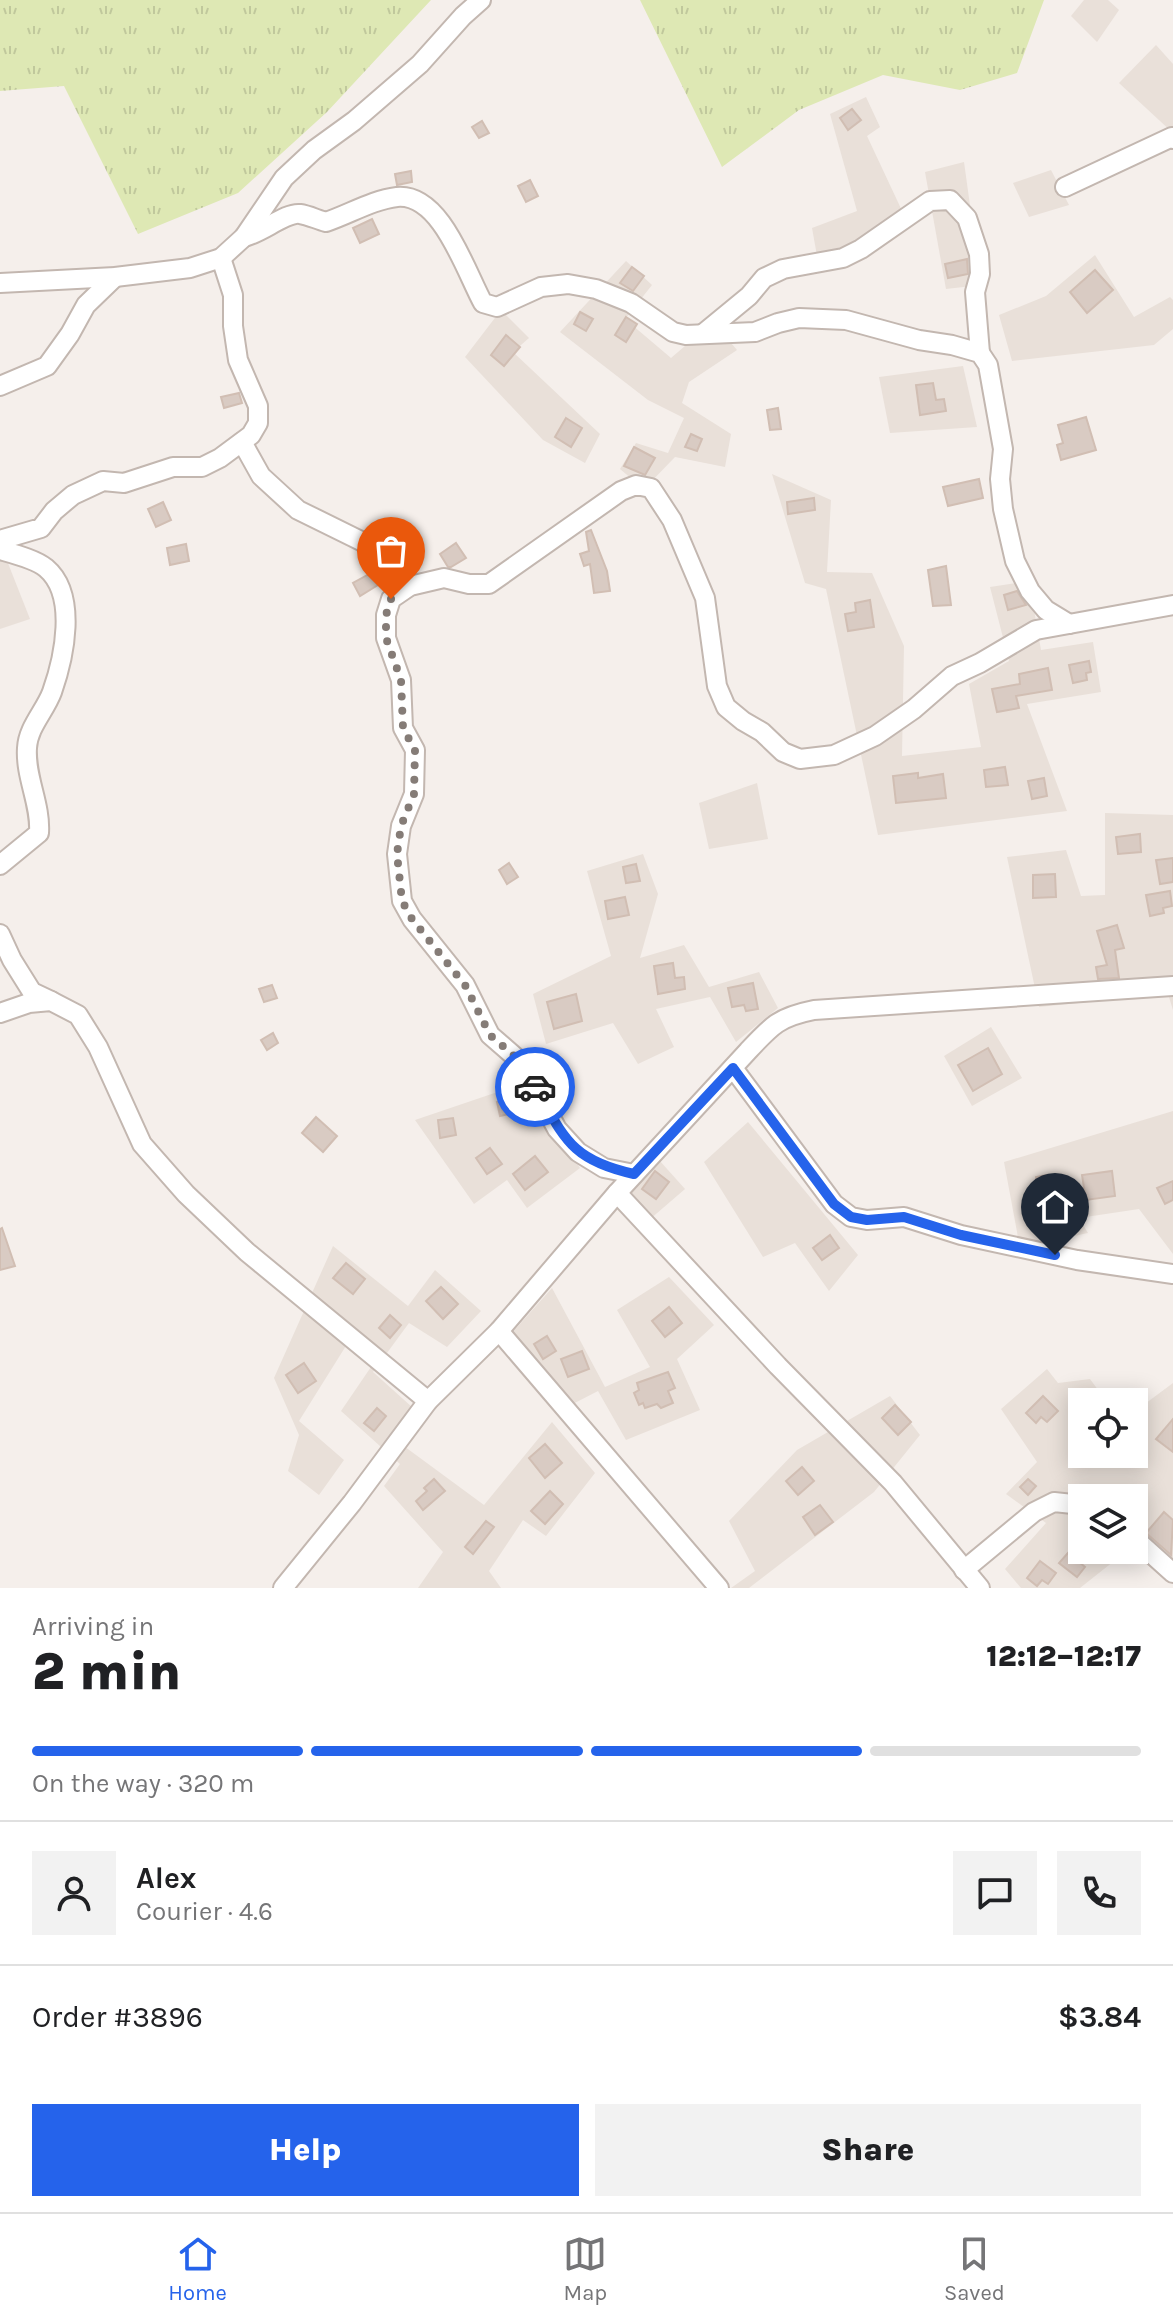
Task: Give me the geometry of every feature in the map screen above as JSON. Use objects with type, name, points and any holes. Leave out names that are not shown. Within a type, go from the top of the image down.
[{"type":"street","points":[[0,283],[115,277],[190,268],[221,258],[244,237],[284,178],[420,64],[481,0]]},
{"type":"street","points":[[1065,187],[1173,137]]},
{"type":"street","points":[[244,237],[258,234],[286,216],[300,214],[326,222],[370,203],[398,197],[416,198],[431,210],[450,235],[483,303],[497,307],[541,287],[568,284],[596,289],[631,303],[673,332],[686,335],[755,332],[799,318],[846,320],[980,353]]},
{"type":"street","points":[[704,333],[749,296],[764,278],[783,269],[843,258],[930,201],[950,200],[967,218],[979,254],[980,274],[975,292],[980,353],[988,365],[1003,449],[1000,479],[1003,509],[1015,561],[1030,591],[1046,610],[1069,624]]},
{"type":"street","points":[[0,540],[41,528],[54,511],[73,495],[103,481],[124,483],[173,467],[202,467],[251,435],[258,423],[258,406],[238,360],[233,295],[221,258]]},
{"type":"street","points":[[0,386],[47,366],[86,305],[115,277]]},
{"type":"street","points":[[242,442],[261,476],[298,510],[363,542],[392,565],[410,586]]},
{"type":"street","points":[[634,1174],[604,1168],[578,1152],[557,1129],[521,1062],[490,1035],[465,985],[412,919],[402,901],[397,854],[401,826],[414,794],[415,750],[403,728],[401,680],[386,638],[386,615],[391,599],[410,586],[444,578],[469,584],[489,584],[621,491],[636,485],[651,488],[672,520],[705,598],[717,686],[726,707],[762,732],[783,752],[800,759],[834,755],[875,736],[914,709],[952,676],[1036,630],[1173,605]]},
{"type":"street","points":[[0,550],[46,569],[62,593],[67,616],[52,693],[35,722],[27,748],[40,817],[39,833],[0,865]]},
{"type":"street","points":[[0,934],[32,992],[78,1015],[98,1047],[142,1144],[186,1194],[247,1252],[428,1401]]},
{"type":"street","points":[[283,1588],[352,1503],[428,1401],[499,1331],[617,1193],[769,1028],[788,1016],[814,1010],[1173,986]]},
{"type":"street","points":[[0,1013],[29,1003],[51,1001]]},
{"type":"street","points":[[733,1068],[834,1204],[851,1217],[867,1220],[904,1217],[961,1235],[1077,1260],[1173,1274]]},
{"type":"street","points":[[617,1193],[778,1366],[893,1483],[980,1588]]},
{"type":"street","points":[[499,1331],[719,1588]]},
{"type":"street","points":[[964,1570],[1034,1512],[1054,1502],[1068,1504]]},
{"type":"street","points":[[1148,1551],[1173,1573]]},
{"type":"shaded area","points":[[1084,0],[1108,0],[1119,10],[1097,42],[1071,16]]},
{"type":"shaded area","points":[[1156,45],[1173,64],[1173,133],[1119,83]]},
{"type":"shaded area","points":[[866,97],[880,127],[867,136],[904,215],[819,267],[812,228],[857,211],[830,114]]},
{"type":"shaded area","points":[[964,162],[981,285],[946,289],[925,172]]},
{"type":"shaded area","points":[[1051,170],[1069,205],[1029,217],[1013,183]]},
{"type":"shaded area","points":[[1095,255],[1134,317],[1170,297],[1173,300],[1173,329],[1154,345],[1012,361],[999,315],[1046,296]]},
{"type":"shaded area","points":[[626,261],[652,285],[625,319],[671,358],[713,322],[737,350],[689,382],[682,403],[731,434],[725,467],[675,457],[644,489],[620,469],[636,443],[668,453],[684,418],[648,400],[560,332]]},
{"type":"shaded area","points":[[501,310],[529,338],[513,352],[600,434],[585,463],[543,440],[465,357]]},
{"type":"shaded area","points":[[963,366],[977,427],[890,433],[879,377]]},
{"type":"shaded area","points":[[772,474],[831,500],[827,572],[872,573],[904,646],[902,756],[981,747],[969,684],[1009,661],[990,587],[1029,581],[1041,650],[1093,642],[1101,692],[1027,704],[1067,811],[878,835],[826,589],[805,583]]},
{"type":"shaded area","points":[[0,543],[30,619],[0,629]]},
{"type":"shaded area","points":[[757,783],[768,839],[709,849],[699,803]]},
{"type":"shaded area","points":[[1105,813],[1173,815],[1173,1010],[1168,994],[1039,1007],[1007,857],[1066,850],[1081,896],[1105,895]]},
{"type":"shaded area","points":[[643,854],[658,894],[640,958],[684,945],[709,987],[759,972],[778,1008],[736,1042],[710,997],[656,1009],[674,1047],[638,1064],[613,1023],[546,1044],[533,994],[611,956],[587,871]]},
{"type":"shaded area","points":[[991,1027],[1022,1078],[972,1106],[944,1056]]},
{"type":"shaded area","points":[[524,1083],[580,1168],[527,1208],[507,1180],[474,1204],[415,1120]]},
{"type":"shaded area","points":[[1173,1111],[1173,1254],[1139,1209],[1079,1218],[1088,1233],[1020,1248],[1004,1162]]},
{"type":"shaded area","points":[[748,1122],[858,1255],[829,1291],[795,1243],[763,1257],[704,1162]]},
{"type":"shaded area","points":[[659,1160],[685,1189],[649,1220],[627,1190]]},
{"type":"shaded area","points":[[333,1246],[408,1306],[435,1270],[481,1311],[447,1347],[409,1323],[373,1372],[422,1416],[397,1441],[484,1505],[552,1422],[595,1473],[546,1536],[523,1520],[489,1571],[501,1588],[418,1588],[443,1552],[384,1486],[400,1464],[341,1411],[373,1364],[349,1341],[299,1421],[344,1460],[319,1495],[288,1471],[299,1435],[274,1378]]},
{"type":"shaded area","points":[[669,1277],[714,1325],[677,1359],[700,1410],[626,1440],[598,1391],[565,1408],[512,1333],[552,1288],[605,1387],[650,1367],[617,1310]]},
{"type":"shaded area","points":[[1047,1369],[1058,1383],[1090,1379],[1097,1388],[1068,1388],[1068,1468],[1148,1468],[1148,1402],[1173,1383],[1173,1584],[1148,1564],[1148,1484],[1068,1484],[1068,1564],[1110,1564],[1080,1588],[1021,1588],[1005,1569],[1046,1523],[1006,1494],[1037,1462],[1001,1409]]},
{"type":"shaded area","points":[[890,1396],[920,1435],[874,1492],[749,1588],[731,1588],[755,1571],[729,1521],[797,1450]]},
{"type":"green space","points":[[0,0],[431,0],[327,112],[238,193],[138,234],[64,86],[0,91]]},
{"type":"green space","points":[[640,0],[1044,0],[1017,73],[960,90],[883,75],[799,110],[722,167]]},
{"type":"building","points":[[852,109],[861,120],[848,130],[840,118]]},
{"type":"building","points":[[482,121],[489,133],[479,138],[472,127]]},
{"type":"building","points":[[411,171],[412,182],[397,185],[395,174]]},
{"type":"building","points":[[530,180],[538,196],[526,202],[518,186]]},
{"type":"building","points":[[372,219],[379,234],[360,243],[353,228]]},
{"type":"building","points":[[967,259],[968,274],[948,278],[945,264]]},
{"type":"building","points":[[632,267],[644,276],[633,291],[620,283]]},
{"type":"building","points":[[1095,270],[1113,290],[1087,313],[1070,292]]},
{"type":"building","points":[[580,312],[593,319],[586,331],[574,324]]},
{"type":"building","points":[[626,317],[637,324],[626,342],[615,335]]},
{"type":"building","points":[[506,335],[520,347],[504,366],[491,355]]},
{"type":"building","points":[[933,383],[936,400],[944,399],[946,411],[920,415],[916,385]]},
{"type":"building","points":[[239,393],[242,403],[224,408],[221,397]]},
{"type":"building","points":[[778,408],[781,429],[770,430],[767,410]]},
{"type":"building","points":[[1086,417],[1096,450],[1061,460],[1057,445],[1063,443],[1058,425]]},
{"type":"building","points":[[566,418],[582,428],[571,447],[555,437]]},
{"type":"building","points":[[691,434],[702,439],[697,451],[685,447]]},
{"type":"building","points":[[634,447],[655,458],[645,475],[624,466]]},
{"type":"building","points":[[979,479],[983,498],[948,506],[943,487]]},
{"type":"building","points":[[814,498],[815,510],[788,514],[787,502]]},
{"type":"building","points":[[163,502],[171,520],[156,527],[148,509]]},
{"type":"building","points":[[591,530],[607,571],[610,591],[594,593],[590,564],[584,566],[580,554],[589,551],[586,532]]},
{"type":"building","points":[[456,543],[466,558],[448,567],[440,554]]},
{"type":"building","points":[[186,544],[189,561],[170,565],[167,548]]},
{"type":"building","points":[[946,566],[951,605],[933,606],[928,570]]},
{"type":"building","points":[[371,573],[378,585],[360,596],[353,583]]},
{"type":"building","points":[[1017,591],[1026,605],[1008,610],[1004,595]]},
{"type":"building","points":[[870,600],[874,627],[848,631],[845,614],[856,612],[855,603]]},
{"type":"building","points":[[1089,661],[1091,672],[1086,673],[1087,680],[1073,683],[1069,665]]},
{"type":"building","points":[[1048,668],[1052,690],[1016,696],[1019,708],[997,712],[992,689],[1020,684],[1019,674]]},
{"type":"building","points":[[1005,767],[1008,785],[986,787],[984,770]]},
{"type":"building","points":[[918,773],[918,778],[943,774],[946,798],[896,803],[893,776]]},
{"type":"building","points":[[1044,778],[1047,796],[1032,799],[1028,781]]},
{"type":"building","points":[[1140,834],[1141,852],[1118,854],[1116,837]]},
{"type":"building","points":[[1173,858],[1173,882],[1160,884],[1156,860]]},
{"type":"building","points":[[509,863],[518,877],[507,884],[499,870]]},
{"type":"building","points":[[636,864],[640,881],[626,883],[623,867]]},
{"type":"building","points":[[1055,874],[1056,897],[1033,898],[1033,875]]},
{"type":"building","points":[[1170,891],[1172,906],[1163,908],[1164,913],[1150,916],[1146,895]]},
{"type":"building","points":[[625,897],[629,915],[608,919],[605,901]]},
{"type":"building","points":[[1117,925],[1124,948],[1115,950],[1119,978],[1098,979],[1096,967],[1107,965],[1097,931]]},
{"type":"building","points":[[673,963],[675,978],[684,977],[685,989],[658,994],[654,966]]},
{"type":"building","points":[[753,983],[758,1009],[746,1011],[744,1005],[732,1007],[728,988]]},
{"type":"building","points":[[272,985],[277,998],[264,1002],[259,989]]},
{"type":"building","points":[[576,994],[582,1021],[554,1029],[547,1002]]},
{"type":"building","points":[[273,1033],[278,1043],[267,1050],[261,1040]]},
{"type":"building","points":[[988,1048],[1002,1074],[973,1091],[958,1065]]},
{"type":"building","points":[[520,1098],[523,1111],[500,1116],[497,1102]]},
{"type":"building","points":[[316,1117],[337,1136],[323,1152],[302,1133]]},
{"type":"building","points":[[453,1118],[456,1135],[440,1138],[438,1120]]},
{"type":"building","points":[[490,1148],[502,1164],[487,1174],[476,1158]]},
{"type":"building","points":[[535,1156],[548,1172],[525,1190],[513,1174]]},
{"type":"building","points":[[655,1171],[669,1182],[656,1199],[642,1189]]},
{"type":"building","points":[[1112,1171],[1115,1196],[1086,1200],[1082,1175]]},
{"type":"building","points":[[1047,1175],[1049,1189],[1037,1190],[1036,1177]]},
{"type":"building","points":[[1173,1181],[1173,1200],[1165,1204],[1157,1188]]},
{"type":"building","points":[[0,1229],[15,1266],[0,1270]]},
{"type":"building","points":[[830,1235],[839,1248],[822,1260],[813,1248]]},
{"type":"building","points":[[346,1263],[365,1279],[353,1294],[333,1278]]},
{"type":"building","points":[[441,1287],[458,1304],[443,1319],[426,1301]]},
{"type":"building","points":[[669,1307],[682,1323],[665,1337],[652,1321]]},
{"type":"building","points":[[390,1315],[401,1325],[390,1338],[379,1328]]},
{"type":"building","points":[[547,1336],[556,1351],[543,1359],[534,1344]]},
{"type":"building","points":[[582,1351],[589,1369],[568,1377],[561,1359]]},
{"type":"building","points":[[304,1363],[316,1381],[298,1393],[286,1375]]},
{"type":"building","points":[[668,1372],[675,1388],[668,1391],[673,1403],[661,1408],[657,1404],[645,1408],[643,1403],[639,1405],[634,1393],[639,1390],[637,1383]]},
{"type":"building","points":[[1043,1396],[1058,1411],[1047,1422],[1041,1417],[1036,1423],[1026,1413]]},
{"type":"building","points":[[895,1405],[911,1422],[898,1435],[882,1418]]},
{"type":"building","points":[[377,1408],[386,1416],[374,1431],[364,1423]]},
{"type":"building","points":[[1173,1419],[1173,1452],[1156,1439]]},
{"type":"building","points":[[545,1444],[562,1463],[545,1478],[529,1458]]},
{"type":"building","points":[[802,1467],[814,1481],[798,1495],[786,1481]]},
{"type":"building","points":[[434,1479],[445,1491],[423,1510],[416,1501]]},
{"type":"building","points":[[1028,1479],[1036,1486],[1028,1495],[1020,1487]]},
{"type":"building","points":[[550,1491],[563,1504],[545,1524],[531,1511]]},
{"type":"building","points":[[820,1505],[833,1522],[815,1535],[803,1517]]},
{"type":"building","points":[[1164,1512],[1173,1520],[1171,1555],[1148,1535]]},
{"type":"building","points":[[486,1521],[494,1527],[473,1554],[465,1547]]},
{"type":"building","points":[[1068,1553],[1068,1564],[1085,1567],[1077,1577],[1059,1563]]},
{"type":"building","points":[[1040,1561],[1056,1573],[1048,1584],[1042,1580],[1037,1586],[1027,1578]]},
{"type":"way so far","points":[[391,599],[386,615],[386,638],[401,680],[403,728],[415,750],[414,794],[401,826],[397,854],[402,901],[412,919],[465,985],[490,1035],[521,1062],[535,1087]]},
{"type":"route","points":[[535,1087],[557,1129],[578,1152],[604,1168],[634,1174],[733,1068],[834,1204],[851,1217],[867,1220],[904,1217],[961,1235],[1055,1255]]}]
